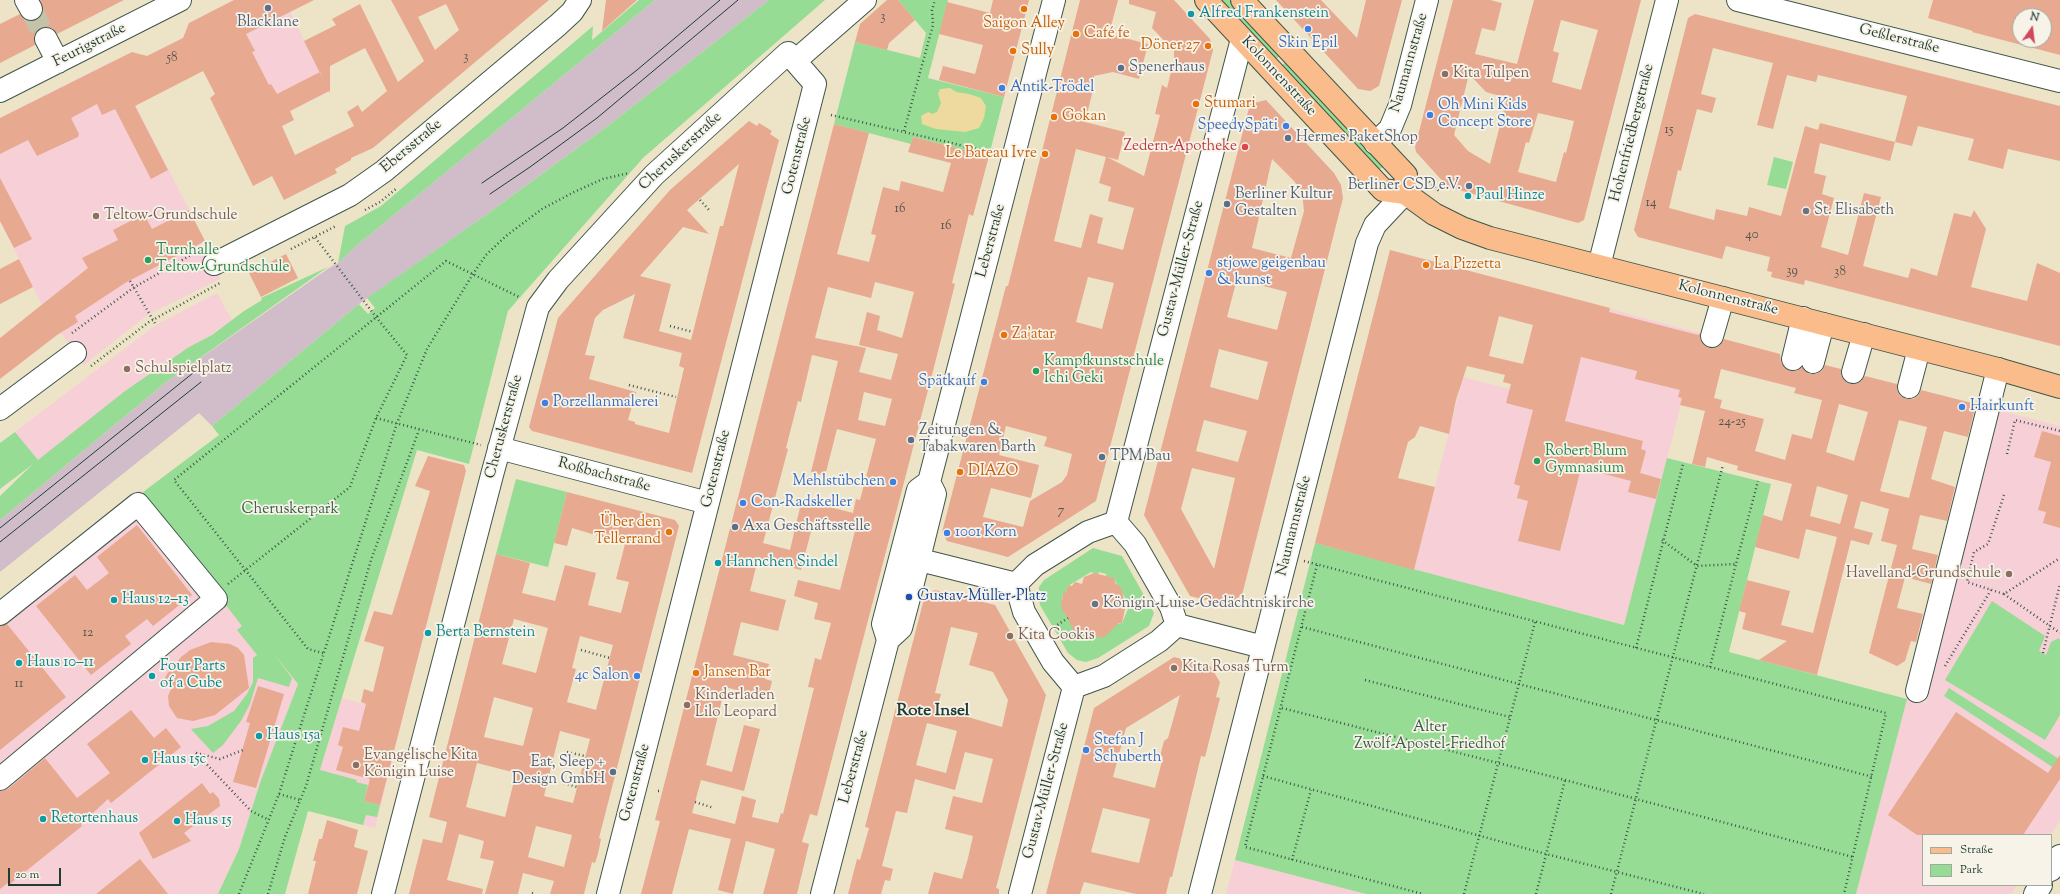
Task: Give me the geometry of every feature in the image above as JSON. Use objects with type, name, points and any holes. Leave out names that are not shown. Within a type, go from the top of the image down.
[{"type":"main road","name":"Kolonnenstraße","points":[[1206,0],[1383,190],[1405,193],[1434,214],[1467,231],[1991,367],[2060,387]]},
{"type":"main road","name":"Kolonnenstraße","points":[[1242,0],[1406,175],[1405,193]]},
{"type":"street","name":"Feurigstraße","points":[[0,91],[180,0]]},
{"type":"street","name":"Cheruskerstraße","points":[[383,894],[499,448],[538,306],[558,280],[654,175],[792,57],[864,0]]},
{"type":"street","name":"Leberstraße","points":[[822,894],[888,640],[884,624],[910,558],[918,490],[929,482],[1054,0]]},
{"type":"street","name":"Naumannstraße","points":[[1375,143],[1390,129],[1400,105],[1427,0]]},
{"type":"street","name":"Hohenfriedbergstraße","points":[[1599,266],[1667,0]]},
{"type":"street","name":"Geßlerstraße","points":[[1738,0],[2060,81]]},
{"type":"street","name":"Ebersstraße","points":[[217,263],[350,195],[384,171],[558,25],[579,2]]},
{"type":"street","points":[[46,39],[58,62]]},
{"type":"street","name":"Gustav-Müller-Straße","points":[[1116,522],[1242,39]]},
{"type":"street","name":"Gotenstraße","points":[[608,894],[815,84],[792,57]]},
{"type":"street","name":"Naumannstraße","points":[[1200,894],[1367,243],[1374,225],[1405,193]]},
{"type":"street","points":[[1712,336],[1723,298]]},
{"type":"street","points":[[1803,360],[1813,321]]},
{"type":"street","points":[[1853,372],[1864,334]]},
{"type":"street","points":[[1909,387],[1920,349]]},
{"type":"street","points":[[0,409],[74,355]]},
{"type":"street","points":[[1975,404],[1991,367]]},
{"type":"street","points":[[1917,692],[1991,367]]},
{"type":"street","name":"Roßbachstraße","points":[[499,448],[708,503]]},
{"type":"street","points":[[0,614],[138,504],[216,599],[0,779]]},
{"type":"street","points":[[1016,584],[1042,561],[1088,532],[1116,522],[1135,544],[1171,608],[1177,625]]},
{"type":"street","points":[[910,558],[1016,584]]},
{"type":"street","points":[[1016,584],[1024,612],[1053,662],[1074,687],[1104,676],[1159,641],[1177,625]]},
{"type":"street","points":[[1177,625],[1263,647]]},
{"type":"street","name":"Gustav-Müller-Straße","points":[[1020,894],[1074,687]]},
{"type":"street","points":[[2052,868],[2060,856]]},
{"type":"path","points":[[904,131],[933,25],[932,10],[935,0]]},
{"type":"path","points":[[831,115],[995,153]]},
{"type":"path","points":[[239,894],[279,794],[397,423],[427,349],[473,274],[486,256],[506,236],[542,209],[574,192],[603,179],[635,171]]},
{"type":"path","points":[[1420,174],[1443,195]]},
{"type":"path","points":[[700,200],[709,210]]},
{"type":"path","points":[[227,585],[350,487],[376,418],[407,355],[315,238]]},
{"type":"path","points":[[323,653],[308,649],[174,480],[446,261],[523,299]]},
{"type":"path","points":[[74,355],[133,288],[217,263]]},
{"type":"path","points":[[74,355],[153,320],[217,263]]},
{"type":"path","points":[[130,281],[156,325]]},
{"type":"path","points":[[670,326],[693,332]]},
{"type":"path","points":[[629,385],[676,397]]},
{"type":"path","points":[[376,418],[419,430],[499,448]]},
{"type":"path","points":[[2007,454],[2015,420],[2060,431]]},
{"type":"path","points":[[268,894],[285,837],[306,786],[371,560],[419,430]]},
{"type":"path","points":[[1636,648],[1662,540],[1683,464]]},
{"type":"path","points":[[1611,894],[1723,465]]},
{"type":"path","points":[[1710,667],[1758,481]]},
{"type":"path","points":[[2004,495],[1988,544],[1974,552],[1967,582],[2004,594],[2060,633]]},
{"type":"path","points":[[1662,540],[1697,566],[1736,564]]},
{"type":"path","points":[[2004,594],[2060,558]]},
{"type":"path","points":[[1304,561],[1886,713],[1873,777],[1844,894]]},
{"type":"path","points":[[1317,564],[1282,708],[1245,847],[1423,894]]},
{"type":"path","points":[[2043,653],[2060,584]]},
{"type":"path","points":[[1944,668],[1991,590]]},
{"type":"path","points":[[1051,629],[1068,618]]},
{"type":"path","points":[[1464,894],[1535,622]]},
{"type":"path","points":[[1302,627],[1873,777]]},
{"type":"path","points":[[581,650],[610,658]]},
{"type":"path","points":[[1365,680],[1510,717]]},
{"type":"path","points":[[1282,708],[1565,780],[1853,857]]},
{"type":"path","points":[[243,750],[220,759],[196,753],[251,811],[269,820]]},
{"type":"path","points":[[568,752],[585,756]]},
{"type":"path","points":[[1263,776],[1478,836],[1704,894]]},
{"type":"path","points":[[1536,894],[1565,780]]},
{"type":"path","points":[[564,783],[577,786]]},
{"type":"path","points":[[1292,860],[1310,790]]},
{"type":"path","points":[[279,794],[300,800]]},
{"type":"path","points":[[695,802],[714,808]]},
{"type":"shaded area","points":[[234,0],[284,0],[330,91],[264,125],[208,13]]},
{"type":"shaded area","points":[[655,0],[769,0],[609,125],[483,217],[359,304],[212,426],[199,413],[0,572],[0,520],[166,382],[338,263],[355,247]]},
{"type":"shaded area","name":"Teltow-Grundschule","points":[[113,61],[205,241],[200,244],[220,279],[149,314],[84,365],[61,333],[57,335],[0,221],[0,118]]},
{"type":"shaded area","name":"Schulspielplatz","points":[[217,293],[232,320],[212,335],[189,347],[0,489],[0,443],[156,325]]},
{"type":"shaded area","points":[[1610,309],[1699,333],[1625,625],[1414,570],[1463,377],[1517,391]]},
{"type":"shaded area","name":"Havelland-Grundschule","points":[[1998,410],[2060,426],[2060,821],[2051,834],[1922,834],[1922,886],[2016,886],[2011,894],[1856,894],[1907,699],[1926,703]]},
{"type":"shaded area","points":[[140,489],[298,684],[261,780],[239,849],[218,894],[0,894],[0,601]]},
{"type":"shaded area","name":"Evangelische Kita Königin Luise","points":[[342,698],[400,713],[400,716],[403,717],[375,828],[308,811]]},
{"type":"shaded area","points":[[1235,860],[1366,894],[1226,894]]},
{"type":"green space","points":[[639,0],[655,0],[355,247],[338,263],[345,226],[381,206],[593,26],[592,40]]},
{"type":"green space","name":"Cheruskerpark","points":[[769,0],[825,0],[643,158],[508,311],[469,464],[417,450],[320,770],[357,780],[356,782],[368,785],[364,801],[380,805],[377,817],[366,815],[363,825],[308,811],[285,894],[218,894],[239,849],[261,780],[298,684],[273,653],[292,678],[289,687],[258,678],[250,704],[241,721],[223,745],[213,753],[191,729],[208,726],[234,711],[247,694],[253,682],[253,658],[257,655],[237,630],[242,626],[225,604],[229,600],[143,492],[219,435],[212,426],[359,304],[368,314],[375,308],[367,298],[483,217],[609,125]]},
{"type":"green space","points":[[898,0],[948,0],[928,78],[1004,97],[989,156],[913,137],[911,144],[834,124],[855,42],[920,58],[926,33]]},
{"type":"green space","points":[[1219,0],[1230,0],[1281,55],[1275,60]]},
{"type":"green space","points":[[1287,61],[1385,166],[1378,170],[1281,66]]},
{"type":"green space","points":[[1774,157],[1793,162],[1786,189],[1767,185]]},
{"type":"green space","points":[[328,267],[166,382],[0,520],[0,496],[33,464],[0,489],[0,443],[15,432],[38,460],[125,391],[189,347],[212,335],[244,311],[262,300],[261,298]]},
{"type":"green space","name":"Alter Zwölf-Apostel-Friedhof","points":[[1667,458],[1771,484],[1729,652],[1907,699],[1856,894],[1366,894],[1235,860],[1315,543],[1624,625]]},
{"type":"green space","points":[[516,479],[567,492],[548,567],[496,554]]},
{"type":"green space","points":[[1093,548],[1122,556],[1154,613],[1149,626],[1098,658],[1086,662],[1077,660],[1068,653],[1040,605],[1038,594],[1039,587],[1044,580]],"holes":[[[1091,572],[1098,575],[1099,572],[1106,574],[1106,577],[1113,578],[1127,601],[1125,608],[1128,609],[1122,623],[1079,632],[1076,631],[1064,601],[1062,600],[1063,593],[1066,593],[1068,586]]]},
{"type":"green space","points":[[1992,601],[2045,636],[2039,651],[2046,655],[2051,642],[2059,638],[2060,640],[2060,715],[2045,740],[1945,680]]},
{"type":"green space","points":[[1949,688],[2059,759],[2054,768],[1944,696]]},
{"type":"sand","points":[[950,88],[956,92],[981,98],[986,106],[984,118],[979,128],[965,132],[936,129],[922,124],[921,116],[928,112],[932,114],[937,112],[941,103],[938,94],[940,89]]},
{"type":"building","points":[[40,0],[124,0],[57,34],[52,28],[41,28],[35,33],[35,45],[0,63],[0,24],[20,14],[25,20],[37,20],[42,15],[43,10]]},
{"type":"building","points":[[234,0],[314,0],[246,34],[255,51],[252,52],[269,85],[271,84],[277,94],[320,72],[304,41],[336,25],[332,19],[360,4],[398,82],[424,61],[391,0],[549,0],[373,148],[351,158],[351,160],[335,169],[337,173],[284,200],[272,176],[253,186],[210,98],[215,94],[203,71],[135,106],[168,170],[151,179],[115,109],[102,115],[97,104],[71,118],[79,134],[78,137],[37,156],[28,140],[0,154],[0,118],[132,52],[147,56],[183,38],[189,23]],"holes":[[[446,4],[459,30],[435,50],[418,17]],[[365,48],[387,91],[362,112],[358,105],[347,112],[354,126],[295,155],[282,126],[294,120],[290,111],[329,91],[330,93],[330,66]]]},
{"type":"building","points":[[606,0],[637,0],[602,31]]},
{"type":"building","points":[[887,0],[898,0],[915,20],[889,43],[887,50],[855,42],[860,24]]},
{"type":"building","points":[[993,0],[1029,0],[1004,97],[939,80],[943,66],[975,74],[983,45],[939,34],[947,2],[990,13]]},
{"type":"building","points":[[1080,0],[1118,0],[1109,34],[1148,44],[1139,79],[1113,72],[1094,76],[1094,86],[1085,122],[1125,132],[1118,160],[1107,157],[1144,176],[1160,115],[1155,114],[1162,85],[1167,88],[1174,60],[1174,51],[1152,28],[1156,12],[1129,4],[1129,0],[1174,0],[1210,39],[1213,50],[1096,501],[1008,557],[947,541],[942,532],[1006,286],[1008,286]],"holes":[[[1076,149],[1106,157],[1099,183],[1111,187],[1108,201],[1134,208],[1123,250],[1097,243],[1103,218],[1090,214],[1081,248],[1054,241]],[[1088,277],[1114,283],[1102,329],[1076,322]],[[1006,426],[1047,437],[1044,446],[1072,454],[1067,475],[1062,482],[1030,501],[1023,527],[983,517],[991,488],[1031,498],[1039,465],[999,455]]]},
{"type":"building","points":[[1276,0],[1321,0],[1357,38],[1366,0],[1402,0],[1379,86],[1370,91],[1358,89]]},
{"type":"building","points":[[1453,0],[1490,0],[1502,3],[1495,31],[1482,28],[1475,54],[1517,64],[1534,0],[1641,0],[1584,220],[1578,223],[1448,187],[1416,152],[1415,147]],"holes":[[[1561,20],[1598,30],[1581,90],[1552,82],[1559,53],[1553,51]],[[1469,74],[1486,92],[1507,98],[1490,164],[1468,151],[1454,135]],[[1538,113],[1574,121],[1566,153],[1564,152],[1556,182],[1518,172],[1526,142],[1529,143]]]},
{"type":"building","points":[[1933,0],[2060,0],[2060,55],[2033,48],[2052,48],[2052,8],[2012,8],[2012,42],[1972,32],[1973,31],[1928,18]]},
{"type":"building","points":[[1695,14],[2060,106],[2060,161],[2008,149],[2003,169],[1968,160],[1974,139],[1918,126],[1912,146],[1895,142],[1890,161],[1820,143],[1814,173],[1826,176],[1822,194],[1834,198],[1821,247],[1848,255],[1864,193],[1881,197],[1863,266],[1908,278],[1911,268],[1937,276],[1954,213],[1971,217],[1974,210],[1986,229],[1971,287],[2027,301],[2037,263],[2060,273],[2060,346],[1805,280],[1804,285],[1771,277],[1772,272],[1767,271],[1770,257],[1726,246],[1722,259],[1638,237],[1634,230],[1688,18]],"holes":[[[1713,48],[1773,63],[1757,125],[1773,129],[1787,75],[1816,82],[1818,75],[1907,96],[1895,142],[1820,123],[1818,130],[1805,126],[1781,216],[1749,207],[1747,216],[1716,209],[1714,220],[1669,208],[1678,170],[1681,171],[1697,109],[1712,113],[1716,98],[1701,94]]]},
{"type":"building","points":[[1266,100],[1334,173],[1341,185],[1343,198],[1242,595],[1226,605],[1190,596],[1144,515],[1250,104]],"holes":[[[1272,159],[1294,181],[1302,192],[1304,211],[1291,258],[1252,248]],[[1237,279],[1287,292],[1277,330],[1227,317]],[[1219,349],[1268,362],[1258,400],[1210,387]],[[1204,420],[1247,431],[1238,462],[1196,451]],[[1192,468],[1235,478],[1214,569],[1181,509]]]},
{"type":"building","points":[[749,121],[757,126],[759,123],[772,131],[770,134],[779,140],[692,473],[532,431],[529,427],[558,318],[670,190]],"holes":[[[739,164],[723,226],[720,226],[691,340],[659,331],[671,284],[640,276],[683,227],[709,234],[687,210]],[[635,294],[623,338],[682,353],[679,366],[684,368],[669,433],[635,424],[635,422],[628,420],[636,392],[589,379],[595,356],[585,355],[595,318],[603,310]]]},
{"type":"building","points":[[834,124],[869,133],[837,254],[869,262],[876,235],[871,234],[883,187],[899,191],[901,181],[943,192],[951,163],[908,152],[913,137],[989,156],[973,216],[969,214],[952,283],[955,284],[817,816],[810,814],[802,842],[809,844],[797,894],[763,894],[775,849],[746,841],[733,894],[718,890],[731,839],[689,829],[672,894],[641,894],[660,821],[655,820]],"holes":[[[875,282],[914,292],[902,338],[877,330],[880,316],[867,312],[859,345],[898,354],[891,380],[859,372],[866,348],[815,338],[828,287],[871,298]],[[812,355],[838,361],[811,472],[825,476],[837,429],[876,439],[860,500],[856,499],[853,513],[818,504],[817,506],[801,503],[790,550],[763,543],[788,449],[786,448],[798,401],[801,402]],[[864,392],[892,399],[885,426],[858,420]],[[814,520],[855,531],[840,590],[798,580],[794,596],[818,603],[814,619],[831,623],[821,660],[815,658],[808,687],[814,688],[783,814],[781,813],[778,823],[752,817],[756,800],[742,796],[735,824],[692,813],[701,780],[744,791],[760,729],[744,725],[732,772],[706,765],[725,687],[768,698],[772,681],[765,679],[769,664],[733,655],[741,622],[778,631],[786,600],[750,591],[758,559],[801,570]]]},
{"type":"building","points":[[0,178],[32,239],[14,248],[0,221]]},
{"type":"building","points":[[189,210],[205,241],[125,283],[75,316],[78,322],[57,335],[0,379],[0,338],[88,268],[82,258],[118,240],[113,230],[144,214],[152,229]]},
{"type":"building","points":[[1390,250],[1610,308],[1609,312],[1698,335],[1700,333],[1700,339],[1703,344],[1709,348],[1715,348],[1720,345],[1724,339],[1780,354],[1781,363],[1790,371],[1796,371],[1802,367],[1809,374],[1816,374],[1822,371],[1825,365],[1841,369],[1841,375],[1844,380],[1850,384],[1856,384],[1865,376],[1897,384],[1897,390],[1900,396],[1906,399],[1913,399],[1918,396],[1921,390],[1976,404],[1968,437],[1944,431],[1931,479],[1955,487],[1947,521],[1920,515],[1912,549],[1938,555],[1931,584],[1905,577],[1897,608],[1923,614],[1916,642],[1911,641],[1905,661],[1897,666],[1869,653],[1897,545],[1881,541],[1889,509],[1861,501],[1854,528],[1873,533],[1869,545],[1851,540],[1817,675],[1759,660],[1787,641],[1742,629],[1746,613],[1739,611],[1747,580],[1790,591],[1781,625],[1813,633],[1837,537],[1806,529],[1799,559],[1755,547],[1763,515],[1782,521],[1792,484],[1737,470],[1738,466],[1707,457],[1705,467],[1692,464],[1705,411],[1680,405],[1682,398],[1678,397],[1680,390],[1635,379],[1637,371],[1581,357],[1565,421],[1643,441],[1641,449],[1646,451],[1640,473],[1661,479],[1656,499],[1628,492],[1631,481],[1581,468],[1560,551],[1518,541],[1528,501],[1517,498],[1520,486],[1514,484],[1533,410],[1506,403],[1511,384],[1503,382],[1505,375],[1467,366],[1456,400],[1449,434],[1420,426],[1415,437],[1408,442],[1398,478],[1435,487],[1414,570],[1315,543]],"holes":[[[1499,316],[1533,325],[1523,364],[1489,356]],[[1721,369],[1796,388],[1794,393],[1822,400],[1812,439],[1792,434],[1785,460],[1755,451],[1764,419],[1720,408],[1722,400],[1714,398]],[[1839,404],[1868,412],[1854,461],[1826,452]],[[1899,420],[1927,427],[1909,498],[1880,491]],[[1817,486],[1848,495],[1840,524],[1810,516]]]},
{"type":"building","points":[[286,254],[298,278],[261,297],[249,273]]},
{"type":"building","points":[[19,259],[33,287],[0,304],[0,269]]},
{"type":"building","points":[[2042,431],[2060,436],[2060,528],[2043,523],[2046,512],[2038,510],[2051,462],[2034,457]]},
{"type":"building","points":[[428,456],[464,465],[466,471],[380,805],[364,801],[370,779],[336,770],[343,747],[338,745],[343,727],[359,731],[366,704],[361,702],[364,689],[373,692],[384,647],[364,641],[374,611],[392,615],[430,491],[415,486]]},
{"type":"building","points":[[567,492],[675,520],[679,526],[599,838],[601,839],[598,854],[595,863],[592,862],[584,894],[550,894],[554,881],[523,873],[518,894],[485,894],[494,861],[480,858],[484,841],[459,834],[447,880],[483,889],[482,894],[409,894],[423,839],[442,843],[447,822],[429,817],[496,554],[530,563],[522,593],[555,601],[565,565],[596,573],[588,605],[621,613],[629,582],[616,579],[625,544],[572,528],[567,546],[554,543]],"holes":[[[514,619],[548,628],[536,673],[502,664]],[[580,636],[613,645],[596,710],[567,702],[576,669],[572,668]],[[494,697],[533,708],[523,746],[484,737]],[[560,731],[590,739],[573,803],[544,796]],[[477,763],[516,773],[505,817],[466,807]],[[536,826],[572,835],[564,867],[528,857]]]},
{"type":"building","name":"Haus 12–13","points":[[137,525],[192,595],[153,626],[147,619],[125,636],[131,644],[91,675],[36,606],[75,575],[87,590],[109,573],[97,557]]},
{"type":"building","name":"Königin-Luise-Gedächtniskirche","points":[[1094,573],[1114,578],[1115,583],[1121,588],[1124,599],[1127,600],[1122,623],[1119,623],[1103,638],[1073,630],[1068,618],[1061,608],[1063,593],[1066,593],[1068,585],[1072,586],[1075,582],[1082,584],[1084,577]]},
{"type":"building","points":[[935,590],[995,605],[1046,695],[996,888],[999,889],[999,894],[928,894],[934,872],[962,879],[968,858],[973,836],[945,829],[953,796],[982,803],[993,759],[965,752],[955,790],[915,779],[907,813],[896,811],[882,866],[893,869],[890,881],[885,880],[881,894],[848,894],[857,859],[860,860],[869,828],[865,827],[925,595]],"holes":[[[951,627],[978,633],[969,665],[993,672],[1008,700],[1002,727],[937,708],[941,694],[935,693]],[[927,723],[957,731],[946,773],[916,765]]]},
{"type":"building","name":"Haus 10–11","points":[[7,624],[66,697],[0,750],[0,626]]},
{"type":"building","points":[[211,642],[230,644],[238,648],[244,655],[249,688],[215,715],[193,721],[177,718],[169,706],[168,696],[172,687],[162,683],[167,674],[181,657],[190,650]]},
{"type":"building","points":[[1174,657],[1210,666],[1220,682],[1216,697],[1220,698],[1205,757],[1201,756],[1172,877],[1170,877],[1166,894],[1136,894],[1084,882],[1080,894],[1046,894],[1094,708]],"holes":[[[1180,695],[1168,738],[1164,741],[1160,756],[1163,757],[1155,788],[1113,777],[1126,728]],[[1103,808],[1150,819],[1139,863],[1091,852]]]},
{"type":"building","name":"Haus 15a","points":[[258,686],[284,694],[256,788],[233,782],[250,723],[246,722]]},
{"type":"building","points":[[131,710],[154,738],[166,728],[181,747],[111,803],[108,799],[81,824],[82,826],[10,884],[9,882],[0,889],[0,791],[8,789],[45,758],[77,798],[110,773],[87,744]]},
{"type":"building","points":[[1956,712],[2048,773],[2060,755],[2060,779],[2024,834],[1917,835],[1888,815]]},
{"type":"building","name":"Haus 15","points":[[202,783],[210,794],[213,792],[219,799],[220,806],[184,833],[191,841],[153,859],[139,833]]},
{"type":"building","points":[[327,820],[358,830],[354,847],[368,851],[357,894],[308,894],[316,861],[313,861],[319,839],[322,839]]},
{"type":"building","points":[[140,859],[168,894],[96,894]]},
{"type":"tunnel","points":[[31,9],[46,39]]},
{"type":"tram line","points":[[482,183],[563,128],[637,70],[720,0]]},
{"type":"tram line","points":[[490,194],[597,118],[738,0]]},
{"type":"tram line","points":[[0,528],[193,373]]},
{"type":"tram line","points":[[0,542],[201,382]]},
{"type":"place","name":"Blacklane","points":[[268,8]]},
{"type":"place","name":"Saigon Alley","points":[[1024,9]]},
{"type":"place","name":"Alfred Frankenstein","points":[[1191,14]]},
{"type":"place","name":"Skin Epil","points":[[1308,29]]},
{"type":"place","name":"Café fe","points":[[1076,34]]},
{"type":"place","name":"Döner 27","points":[[1208,46]]},
{"type":"place","name":"Sully","points":[[1013,51]]},
{"type":"place","name":"Spenerhaus","points":[[1121,68]]},
{"type":"place","name":"Kita Tulpen","points":[[1445,74]]},
{"type":"place","name":"Antik-Trödel","points":[[1002,88]]},
{"type":"place","name":"Stumari","points":[[1196,104]]},
{"type":"place","name":"Oh Mini Kids Concept Store","points":[[1430,115]]},
{"type":"place","name":"Gokan","points":[[1054,117]]},
{"type":"place","name":"SpeedySpäti","points":[[1286,126]]},
{"type":"place","name":"Hermes PaketShop","points":[[1288,138]]},
{"type":"place","name":"Zedern-Apotheke","points":[[1245,147]]},
{"type":"place","name":"Le Bateau Ivre","points":[[1045,154]]},
{"type":"place","name":"Berliner CSD e.V.","points":[[1469,186]]},
{"type":"place","name":"Paul Hinze","points":[[1468,196]]},
{"type":"place","name":"Berliner Kultur Gestalten","points":[[1227,204]]},
{"type":"place","name":"St. Elisabeth","points":[[1806,211]]},
{"type":"place","name":"Teltow-Grundschule","points":[[96,216]]},
{"type":"place","name":"Turnhalle Teltow-Grundschule","points":[[148,260]]},
{"type":"place","name":"La Pizzetta","points":[[1426,265]]},
{"type":"place","name":"stjowe geigenbau & kunst","points":[[1209,273]]},
{"type":"place","name":"Za'atar","points":[[1004,335]]},
{"type":"place","name":"Schulspielplatz","points":[[127,369]]},
{"type":"place","name":"Kampfkunstschule Ichi Geki","points":[[1036,371]]},
{"type":"place","name":"Spätkauf","points":[[984,382]]},
{"type":"place","name":"Porzellanmalerei","points":[[545,403]]},
{"type":"place","name":"Hairkunft","points":[[1962,407]]},
{"type":"place","name":"Zeitungen & Tabakwaren Barth","points":[[911,440]]},
{"type":"place","name":"TPM Bau","points":[[1102,457]]},
{"type":"place","name":"Robert Blum Gymnasium","points":[[1537,461]]},
{"type":"place","name":"DIAZO","points":[[960,472]]},
{"type":"place","name":"Mehlstübchen","points":[[893,482]]},
{"type":"place","name":"Con-Radskeller","points":[[743,503]]},
{"type":"place","name":"Axa Geschäftsstelle","points":[[735,527]]},
{"type":"place","name":"Über den Tellerrand","points":[[669,532]]},
{"type":"place","name":"1001 Korn","points":[[947,533]]},
{"type":"place","name":"Hannchen Sindel","points":[[718,563]]},
{"type":"place","name":"Havelland-Grundschule","points":[[2009,574]]},
{"type":"place","name":"Gustav-Müller-Platz","points":[[909,597]]},
{"type":"place","name":"Haus 12–13","points":[[114,600]]},
{"type":"place","name":"Königin-Luise-Gedächtniskirche","points":[[1095,604]]},
{"type":"place","name":"Berta Bernstein","points":[[428,633]]},
{"type":"place","name":"Kita Cookis","points":[[1010,636]]},
{"type":"place","name":"Haus 10–11","points":[[19,663]]},
{"type":"place","name":"Kita Rosas Turm","points":[[1174,668]]},
{"type":"place","name":"Jansen Bar","points":[[696,673]]},
{"type":"place","name":"Four Parts of a Cube","points":[[152,676]]},
{"type":"place","name":"4c Salon","points":[[637,676]]},
{"type":"place","name":"Kinderladen Lilo Leopard","points":[[687,705]]},
{"type":"place","name":"Haus 15a","points":[[259,736]]},
{"type":"place","name":"Stefan J Schuberth","points":[[1086,750]]},
{"type":"place","name":"Haus 15c","points":[[145,760]]},
{"type":"place","name":"Evangelische Kita Königin Luise","points":[[356,765]]},
{"type":"place","name":"Eat, Sleep + Design GmbH","points":[[613,772]]},
{"type":"place","name":"Retortenhaus","points":[[43,819]]},
{"type":"place","name":"Haus 15","points":[[177,821]]},
{"type":"district","name":"Rote Insel","points":[[933,712]]}]
